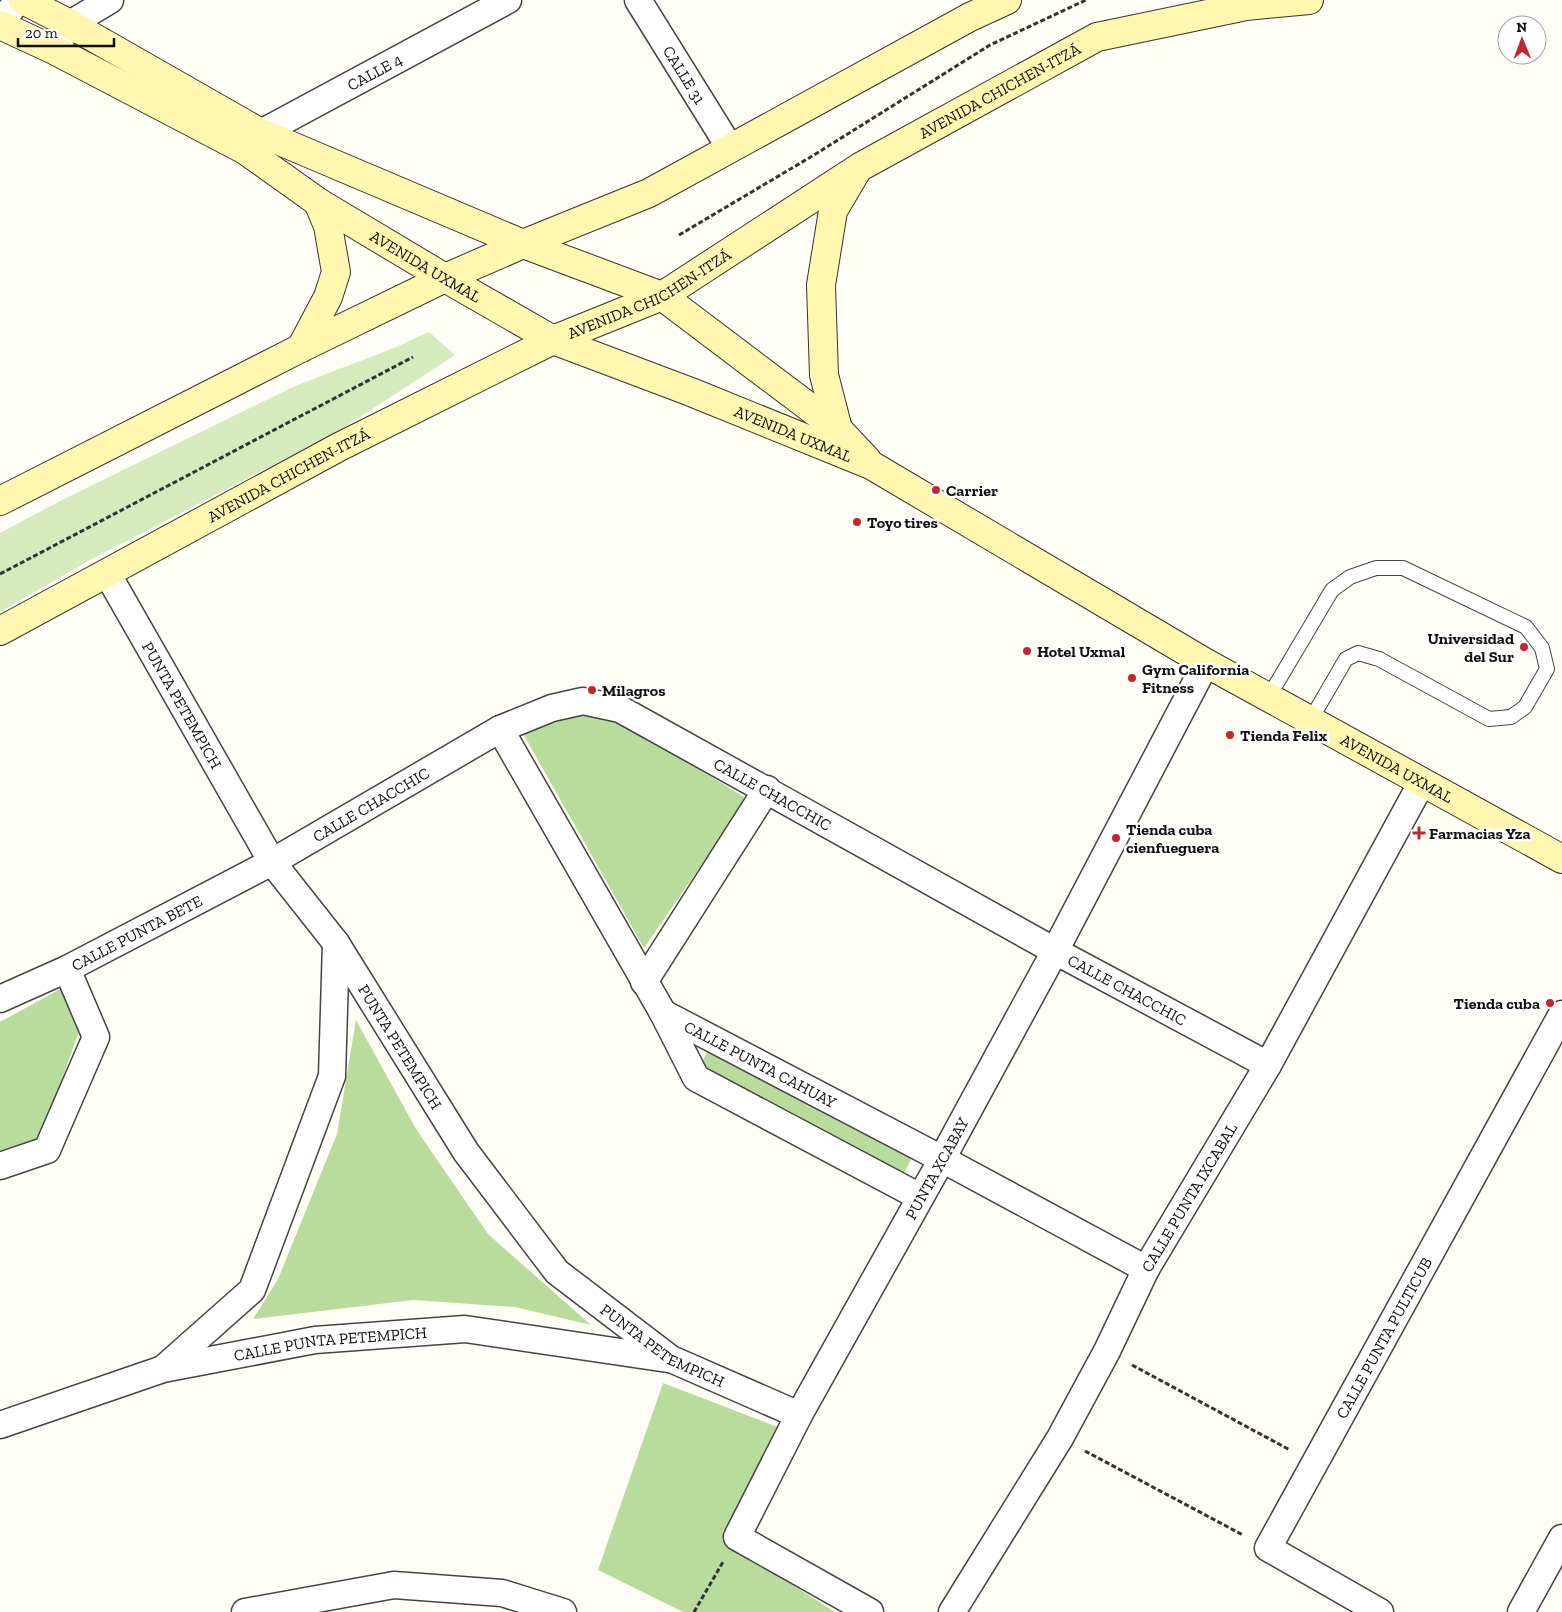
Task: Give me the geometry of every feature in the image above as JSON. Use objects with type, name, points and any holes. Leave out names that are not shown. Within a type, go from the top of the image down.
[{"type":"main road","name":"AVENIDA UXMAL","points":[[23,0],[70,24],[253,142],[318,202],[553,340],[691,392],[871,465],[1206,664],[1562,859]]},
{"type":"main road","points":[[0,501],[301,348],[445,278],[648,192],[970,17],[1007,0]]},
{"type":"main road","name":"AVENIDA CHICHEN-ITZÁ","points":[[0,632],[339,446],[553,340],[662,296],[860,166],[1097,36],[1246,6],[1308,0]]},
{"type":"main road","name":"AVENIDA UXMAL","points":[[0,25],[253,142],[662,296],[838,429],[871,465]]},
{"type":"main road","points":[[838,429],[824,375],[820,285],[833,211],[860,166]]},
{"type":"main road","points":[[301,348],[328,298],[336,272],[328,226],[318,202]]},
{"type":"street","points":[[0,25],[18,0]]},
{"type":"street","points":[[54,50],[70,24],[110,0]]},
{"type":"street","name":"CALLE 4","points":[[253,142],[508,0]]},
{"type":"street","name":"CALLE 31","points":[[638,0],[730,148]]},
{"type":"street","name":"PUNTA PETEMPICH","points":[[107,573],[272,862],[336,943],[466,1152],[557,1272],[671,1359],[799,1415]]},
{"type":"street","name":"PUNTA XCABAY","points":[[737,1537],[799,1415],[942,1159],[1055,951],[1206,664]]},
{"type":"street","name":"CALLE CHACCHIC","points":[[272,862],[500,729],[552,708],[583,701],[620,709],[1055,951],[1268,1065]]},
{"type":"street","points":[[500,729],[663,1013],[696,1078],[920,1197]]},
{"type":"street","name":"CALLE PUNTA IXCABAL","points":[[952,1612],[1060,1438],[1107,1351],[1146,1270],[1268,1065],[1422,782]]},
{"type":"street","points":[[644,982],[766,789]]},
{"type":"street","name":"CALLE PUNTA BETE","points":[[0,1000],[67,969],[272,862]]},
{"type":"street","points":[[163,1369],[252,1290],[332,1076],[336,943]]},
{"type":"street","points":[[0,1166],[48,1150],[96,1037],[67,969]]},
{"type":"street","name":"CALLE PUNTA CAHUAY","points":[[663,1013],[942,1159],[1146,1270]]},
{"type":"street","name":"CALLE PUNTA PULTICUB","points":[[1268,1548],[1562,1014]]},
{"type":"street","name":"CALLE PUNTA PETEMPICH","points":[[2,1418],[163,1369],[315,1340],[465,1329],[671,1359]]},
{"type":"street","points":[[737,1537],[870,1612]]},
{"type":"street","points":[[1521,1612],[1562,1538]]},
{"type":"street","points":[[1268,1548],[1380,1612]]},
{"type":"street","points":[[245,1612],[394,1585],[502,1592],[563,1612]]},
{"type":"lane","points":[[1268,698],[1332,590],[1350,576],[1376,568],[1403,568],[1526,627],[1542,648],[1547,669],[1525,707],[1511,717],[1489,719],[1379,659],[1358,653],[1346,660],[1310,721]]},
{"type":"path","points":[[679,234],[814,155],[990,45],[1086,0]]},
{"type":"path","points":[[0,574],[413,357]]},
{"type":"path","points":[[1107,1351],[1314,1463]]},
{"type":"path","points":[[1060,1438],[1268,1548]]},
{"type":"path","points":[[694,1612],[737,1537]]},
{"type":"green space","points":[[429,332],[455,355],[337,432],[90,560],[0,612],[0,533],[62,500],[295,386],[394,348]]},
{"type":"green space","points":[[569,712],[618,718],[747,799],[644,948],[521,730]]},
{"type":"green space","points":[[62,988],[80,1028],[42,1137],[0,1151],[0,1022]]},
{"type":"green space","points":[[356,1020],[416,1129],[488,1234],[591,1325],[515,1307],[413,1300],[253,1319],[278,1279],[337,1134]]},
{"type":"green space","points":[[710,1046],[914,1154],[903,1175],[699,1068]]},
{"type":"green space","points":[[663,1383],[778,1427],[722,1540],[835,1612],[683,1612],[598,1570]]},
{"type":"place","name":"Carrier","points":[[936,490]]},
{"type":"place","name":"Toyo tires","points":[[857,522]]},
{"type":"place","name":"Universidad del Sur","points":[[1524,647]]},
{"type":"place","name":"Hotel Uxmal","points":[[1027,651]]},
{"type":"place","name":"Gym California Fitness","points":[[1132,678]]},
{"type":"place","name":"Milagros","points":[[592,690]]},
{"type":"place","name":"Tienda Felix","points":[[1230,735]]},
{"type":"place","name":"Farmacias Yza","points":[[1419,833]]},
{"type":"place","name":"Tienda cuba cienfueguera","points":[[1116,838]]},
{"type":"place","name":"Tienda cuba","points":[[1550,1003]]}]
